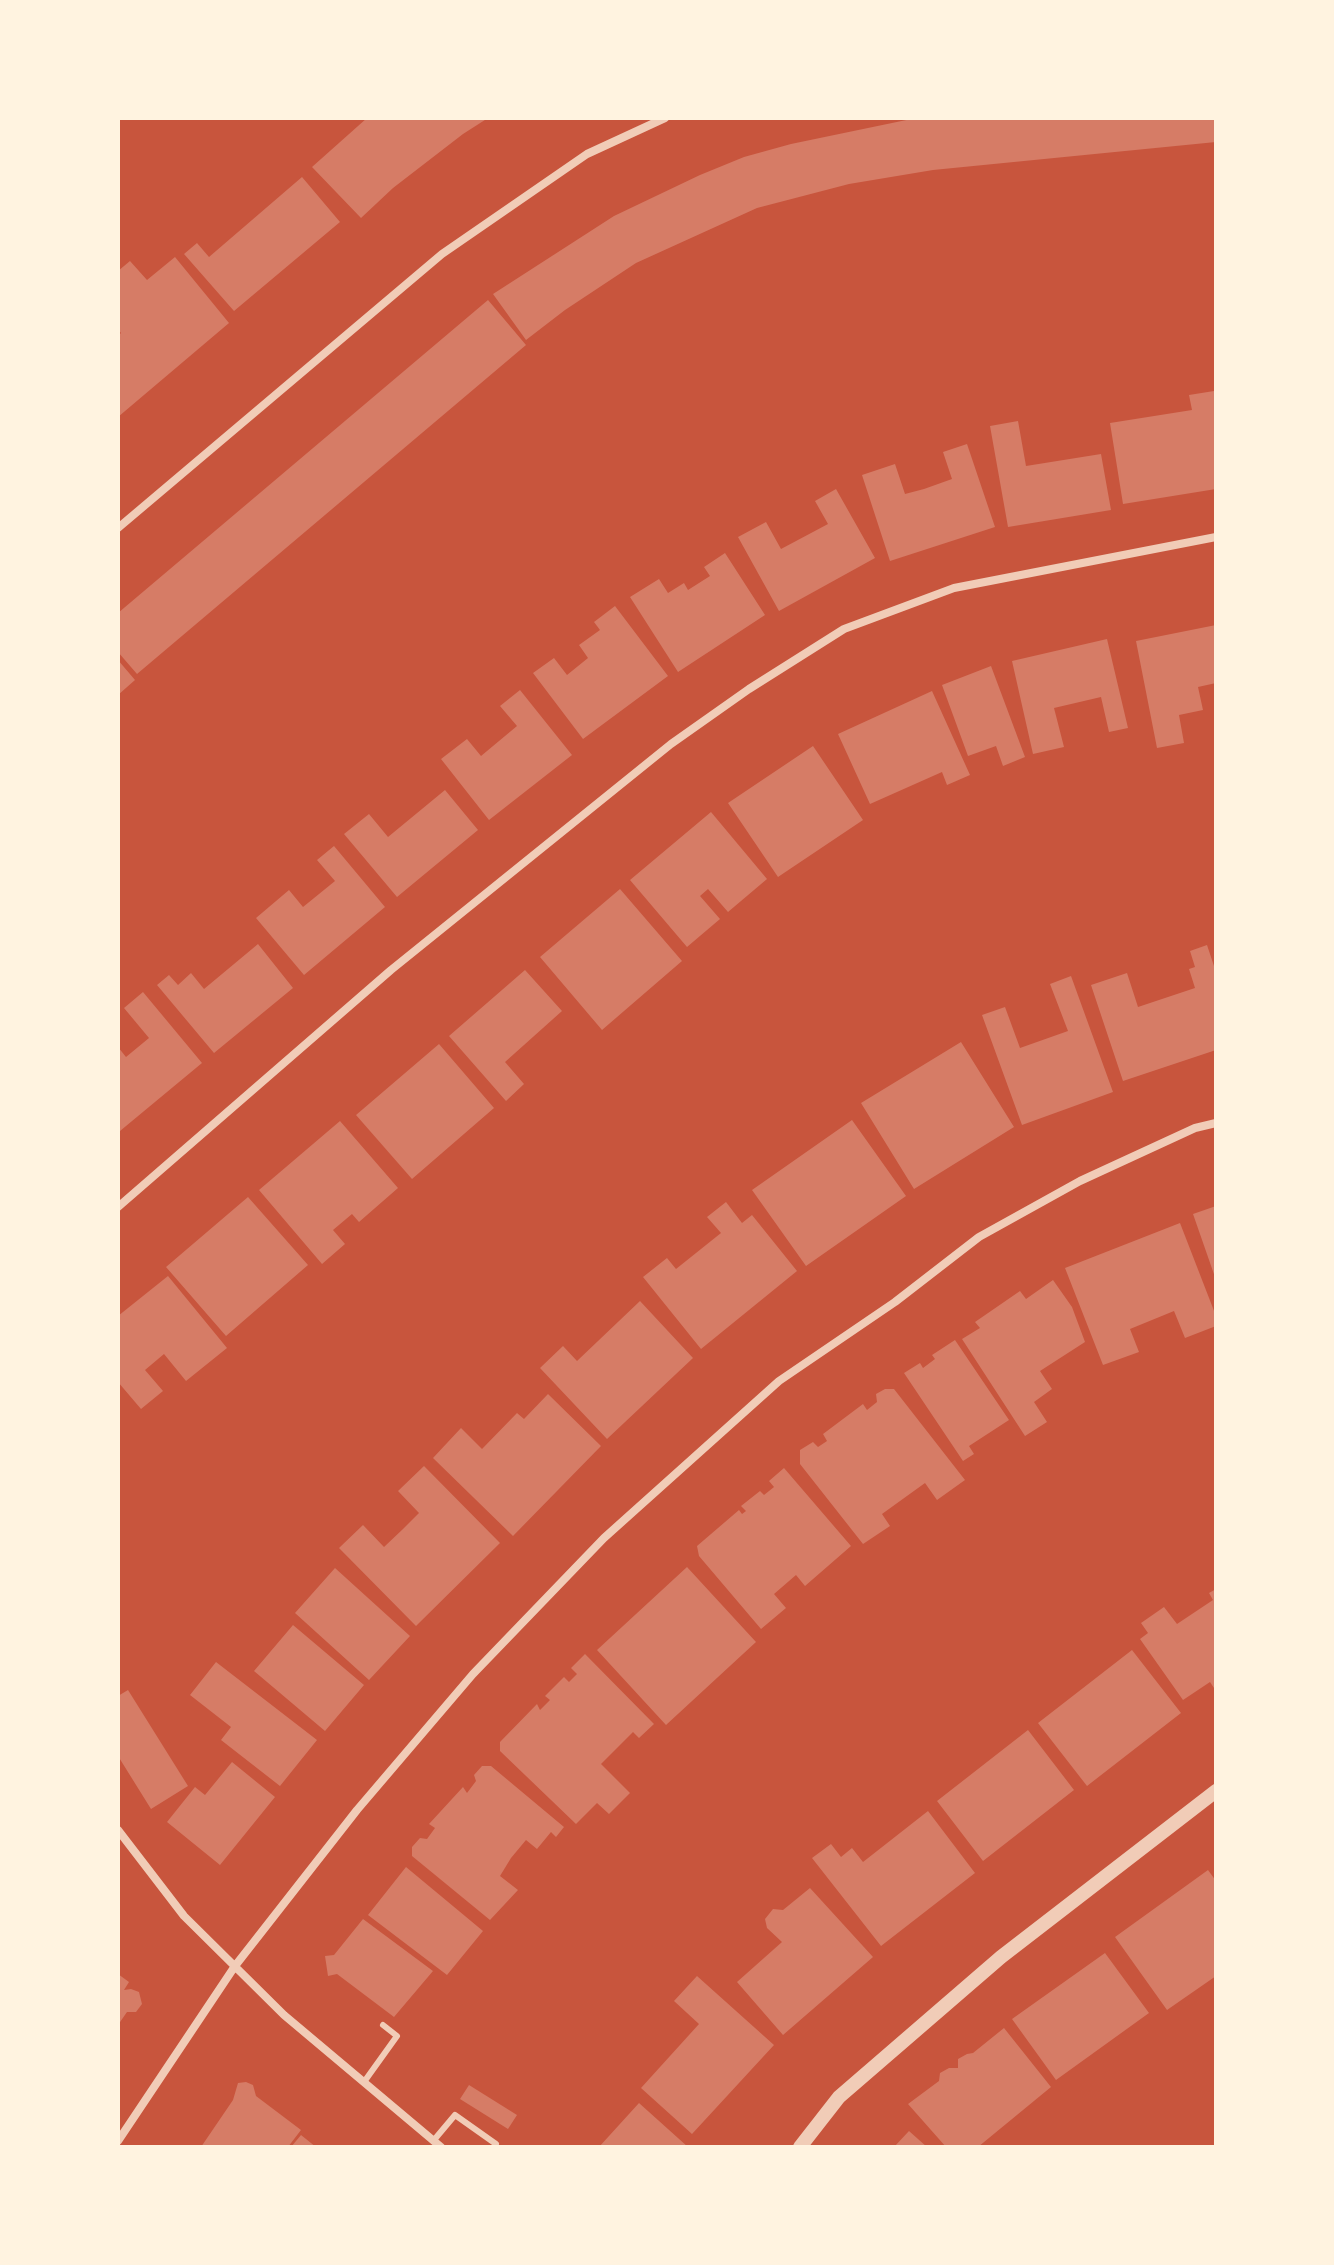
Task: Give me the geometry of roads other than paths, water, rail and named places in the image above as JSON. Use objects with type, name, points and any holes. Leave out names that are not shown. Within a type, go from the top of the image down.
[{"type":"street","points":[[118,528],[442,254],[587,154],[665,118]]},
{"type":"street","points":[[118,1207],[391,970],[671,744],[749,689],[844,629],[954,588],[1216,537]]},
{"type":"street","points":[[118,2141],[235,1966],[357,1810],[473,1674],[604,1538],[779,1381],[895,1302],[979,1237],[1080,1181],[1195,1128],[1216,1123]]},
{"type":"street","points":[[800,2147],[839,2097],[1001,1957],[1216,1791]]},
{"type":"street","points":[[118,1830],[184,1916],[284,2015],[441,2147]]},
{"type":"lane","points":[[364,2082],[397,2036],[383,2025]]},
{"type":"lane","points":[[434,2140],[455,2115],[496,2144]]}]
